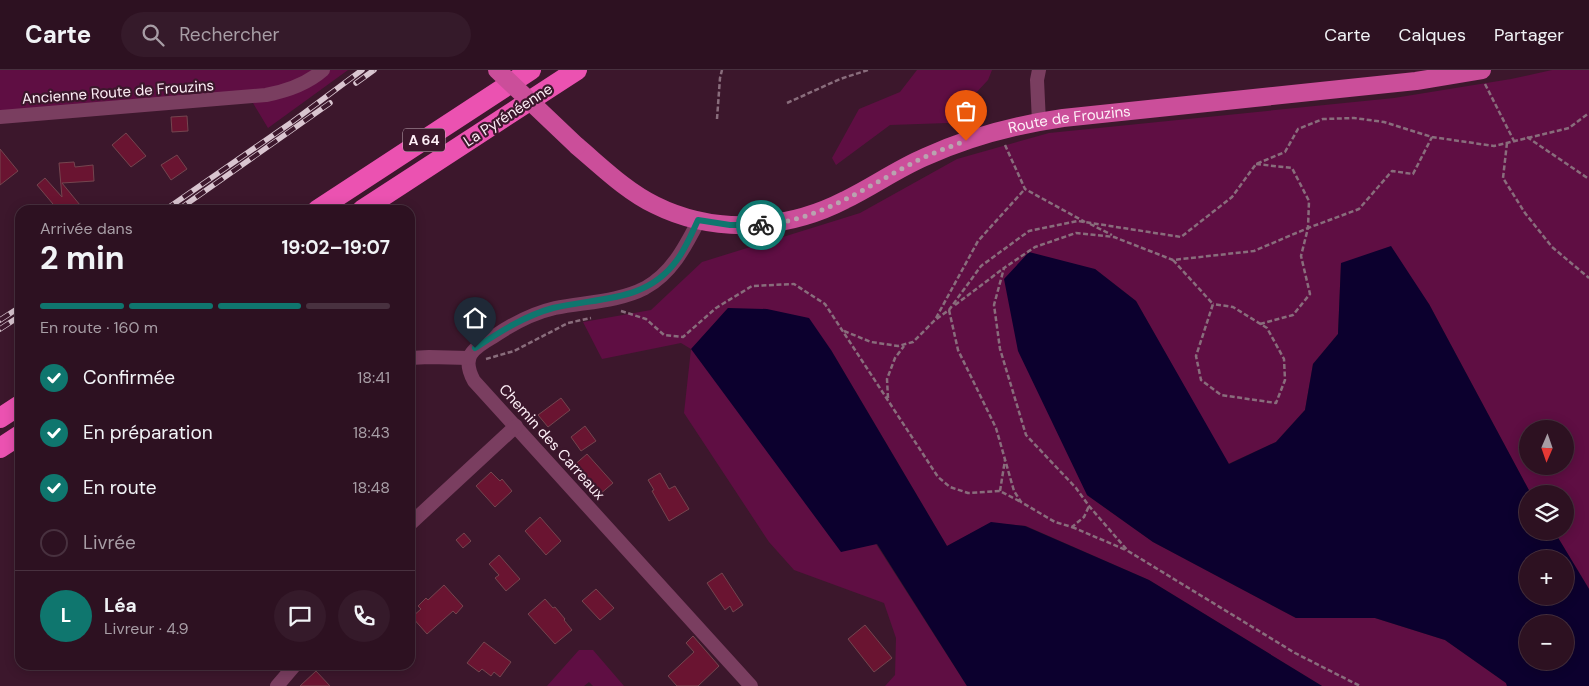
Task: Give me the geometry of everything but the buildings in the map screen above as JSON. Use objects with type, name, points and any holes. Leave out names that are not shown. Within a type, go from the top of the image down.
[{"type":"highway","name":"La Pyrénéenne","points":[[325,205],[531,70]]},
{"type":"highway","name":"La Pyrénéenne","points":[[370,205],[577,70]]},
{"type":"highway","points":[[0,418],[15,408]]},
{"type":"highway","points":[[0,448],[15,438]]},
{"type":"main road","name":"Route de Frouzins","points":[[497,70],[577,146],[641,197],[668,211],[698,220],[730,225],[784,222],[802,218],[845,200],[924,157],[999,130],[1039,122],[1416,81],[1479,71]]},
{"type":"street","name":"Ancienne Route de Frouzins","points":[[0,117],[266,95],[290,89],[306,82],[323,70]]},
{"type":"street","points":[[1039,122],[1037,80],[1040,70]]},
{"type":"street","points":[[415,358],[476,359],[475,348],[508,327],[530,316],[552,308],[633,294],[647,287],[664,274],[677,260],[698,220]]},
{"type":"street","name":"Chemin des Carreaux","points":[[476,359],[468,370],[474,381],[751,686]]},
{"type":"street","points":[[415,519],[516,426]]},
{"type":"street","points":[[277,686],[291,670]]},
{"type":"path","points":[[717,119],[722,70]]},
{"type":"path","points":[[787,103],[840,79],[868,70]]},
{"type":"path","points":[[1479,71],[1514,141]]},
{"type":"path","points":[[1021,502],[1014,491],[996,428],[958,350],[949,310],[981,266],[1029,231],[1078,221],[1181,237],[1232,197],[1256,164],[1285,152],[1298,129],[1323,119],[1354,118],[1384,122],[1432,138],[1494,146],[1569,128],[1589,113]]},
{"type":"path","points":[[999,130],[1025,189],[1114,237],[1173,260],[1213,304],[1233,307],[1266,328],[1284,358],[1285,380],[1276,403],[1221,394],[1200,380],[1196,356],[1213,304]]},
{"type":"path","points":[[1527,137],[1589,179]]},
{"type":"path","points":[[1173,260],[1254,251],[1359,209],[1392,171],[1413,174],[1432,138]]},
{"type":"path","points":[[1507,143],[1503,178],[1525,213],[1552,246],[1589,278]]},
{"type":"path","points":[[1256,164],[1292,168],[1309,201],[1308,228],[1301,256],[1310,294],[1293,315],[1260,324]]},
{"type":"path","points":[[935,320],[978,242],[1025,189]]},
{"type":"path","points":[[844,331],[870,342],[898,346],[913,342],[935,320],[958,302],[1035,247],[1076,233],[1114,237]]},
{"type":"path","points":[[1004,268],[994,305],[1000,349],[1026,435],[1076,488],[1088,506],[1128,551]]},
{"type":"path","points":[[621,311],[646,319],[664,335],[683,337],[716,308],[752,286],[794,284],[825,304],[938,478],[950,487],[968,493],[1000,490],[1055,522],[1072,527],[1128,551],[1295,653],[1360,686]]},
{"type":"path","points":[[476,359],[514,351],[568,323],[594,317]]},
{"type":"path","points":[[888,400],[887,379],[895,358],[905,344]]},
{"type":"path","points":[[1000,490],[1005,458]]},
{"type":"path","points":[[1072,527],[1084,517],[1088,506]]},
{"type":"shaded area","points":[[0,70],[348,70],[268,128],[247,93],[0,112]]},
{"type":"shaded area","points":[[917,70],[992,70],[988,80],[948,123],[890,125],[836,165],[832,158],[859,109],[900,92]]},
{"type":"shaded area","points":[[1552,70],[1589,70],[1589,589],[1574,564],[1574,550],[1565,550],[1559,540],[1574,540],[1574,485],[1526,485],[1521,475],[1574,475],[1574,420],[1519,420],[1519,472],[1429,304],[1341,263],[1338,334],[1313,364],[1305,410],[1276,442],[1228,464],[1136,301],[1095,269],[1087,495],[1153,542],[1296,618],[1375,618],[1445,640],[1506,683],[1507,686],[1322,686],[1149,580],[1026,526],[991,523],[947,546],[831,350],[728,308],[692,349],[876,544],[967,686],[885,686],[895,675],[896,638],[884,603],[794,570],[769,542],[684,413],[691,349],[681,343],[602,359],[583,322],[651,310],[702,262],[860,213],[957,159],[1049,133],[1394,98],[1511,79]]},
{"type":"shaded area","points":[[1391,246],[1429,304],[1519,472],[1519,475],[1526,485],[1519,485],[1519,540],[1559,540],[1565,550],[1519,550],[1519,605],[1574,605],[1574,564],[1589,589],[1589,686],[1507,686],[1506,683],[1445,640],[1375,618],[1296,618],[1153,542],[1087,495],[1018,351],[1004,279],[1029,252],[1095,269],[1136,301],[1229,464],[1276,442],[1305,410],[1313,364],[1338,334],[1341,263]]},
{"type":"shaded area","points":[[728,308],[767,309],[809,318],[831,350],[947,546],[991,522],[1025,526],[1149,580],[1322,686],[967,686],[877,544],[841,552],[691,349]]},
{"type":"shaded area","points":[[579,650],[593,650],[624,686],[593,686],[589,682],[584,686],[547,686]]},
{"type":"railway","points":[[172,205],[292,122],[362,70]]},
{"type":"railway","points":[[356,83],[374,70]]},
{"type":"railway","points":[[185,205],[330,103]]},
{"type":"railway","points":[[0,320],[15,310]]},
{"type":"railway","points":[[0,329],[15,319]]},
{"type":"way so far","points":[[761,225],[784,222],[816,213],[861,192],[924,157],[966,141]]},
{"type":"route","points":[[475,348],[508,327],[552,308],[633,294],[647,287],[664,274],[677,260],[698,220],[730,225],[761,225]]}]
